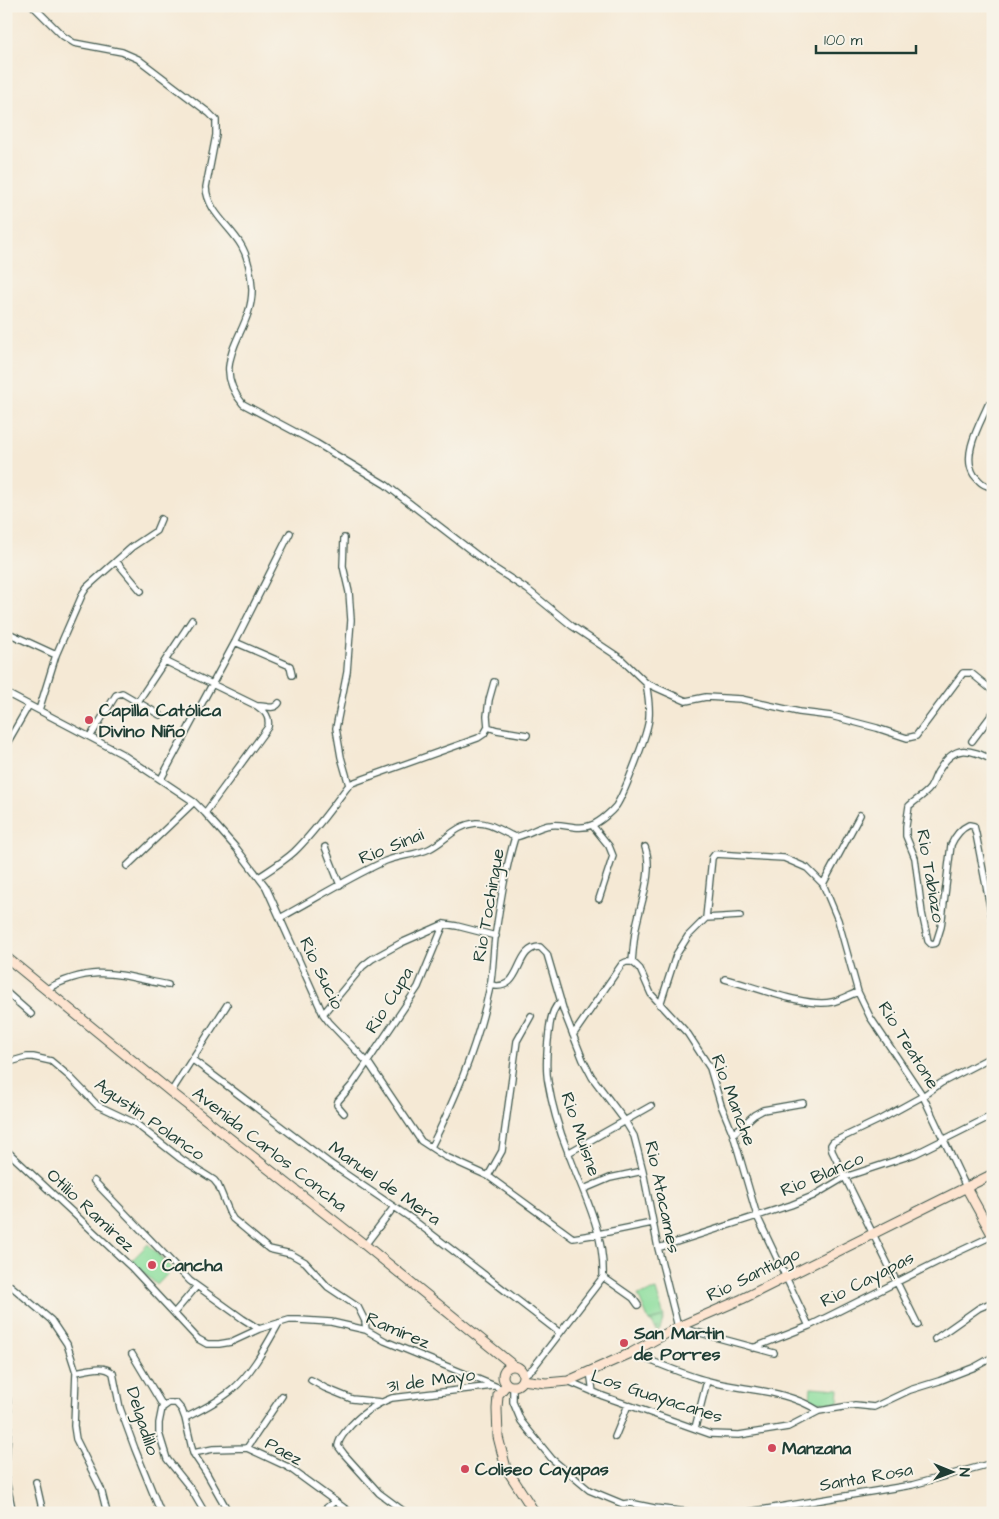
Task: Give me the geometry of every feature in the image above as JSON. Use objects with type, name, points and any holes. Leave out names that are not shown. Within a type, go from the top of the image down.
[{"type":"street","points":[[33,6],[62,36],[74,43],[122,52],[138,59],[210,113],[216,120],[216,135],[206,194],[211,206],[240,244],[245,254],[252,290],[250,307],[230,358],[228,371],[230,383],[244,404],[316,443],[386,485],[491,566],[528,590],[572,626],[620,658],[646,683],[686,701],[706,697],[740,699],[799,712],[831,716],[912,738],[916,736],[963,673],[971,673],[993,691]]},
{"type":"street","points":[[988,405],[970,452],[969,461],[972,471],[979,482],[985,486],[993,487]]},
{"type":"street","points":[[39,710],[56,655],[83,593],[87,587],[132,547],[156,531],[161,519]]},
{"type":"street","points":[[161,779],[235,642],[290,533]]},
{"type":"street","points":[[344,538],[343,566],[349,592],[351,620],[347,672],[336,728],[341,757],[349,785]]},
{"type":"street","points":[[116,561],[141,591]]},
{"type":"street","points":[[137,702],[192,620]]},
{"type":"street","points":[[6,632],[56,655]]},
{"type":"street","points":[[235,642],[290,666],[292,675]]},
{"type":"street","points":[[165,661],[256,706],[267,714],[269,720],[268,727],[205,813]]},
{"type":"street","points":[[259,877],[294,852],[349,785],[478,738],[484,734],[488,727],[489,700],[494,682]]},
{"type":"street","points":[[599,899],[613,856],[609,846],[592,825],[616,806],[636,758],[649,719],[646,683]]},
{"type":"street","name":"Rio Sucio","points":[[6,693],[122,754],[194,802],[205,813],[259,877],[266,888],[323,1014],[368,1062],[421,1141],[459,1164],[488,1176],[573,1238],[652,1222]]},
{"type":"street","points":[[90,737],[116,695],[122,693],[160,715]]},
{"type":"street","points":[[256,706],[272,708],[278,703]]},
{"type":"street","points":[[6,745],[29,705]]},
{"type":"street","points":[[972,741],[993,714]]},
{"type":"street","points":[[488,727],[527,735]]},
{"type":"street","name":"Rio Tabiazo","points":[[993,760],[975,752],[955,752],[939,769],[929,789],[909,806],[906,836],[915,858],[922,913],[926,934],[931,944],[936,943],[941,927],[951,845],[955,837],[969,824],[974,826],[976,834],[993,922]]},
{"type":"street","points":[[126,866],[194,802]]},
{"type":"street","points":[[823,884],[860,815]]},
{"type":"street","name":"Rio Sinai","points":[[280,918],[381,862],[430,848],[454,830],[465,825],[480,823],[515,837]]},
{"type":"street","name":"Rio Tochingue","points":[[431,1148],[458,1090],[477,1038],[490,985],[501,900],[515,837],[552,824],[576,828],[592,825]]},
{"type":"street","points":[[324,847],[340,885]]},
{"type":"street","points":[[573,1035],[619,968],[626,962],[632,962],[649,863],[645,847]]},
{"type":"street","name":"Rio Teatone","points":[[706,918],[712,858],[715,854],[784,858],[807,868],[823,884],[838,920],[858,992],[870,1017],[923,1096],[966,1187],[993,1237]]},
{"type":"street","points":[[660,1005],[676,955],[688,936],[706,918],[740,916]]},
{"type":"street","points":[[323,1014],[355,975],[372,959],[401,943],[444,924],[496,936]]},
{"type":"street","name":"Rio Cupa","points":[[344,1113],[338,1105],[338,1101],[352,1085],[418,987],[444,924]]},
{"type":"street","name":"Rio Atacames","points":[[490,985],[502,986],[508,983],[513,978],[524,955],[532,949],[540,948],[549,958],[561,1001],[583,1060],[592,1077],[625,1120],[634,1136],[643,1171],[652,1222],[678,1327]]},
{"type":"street","name":"Avenida Carlos Concha","points":[[6,958],[514,1366]]},
{"type":"street","name":"Rio Manche","points":[[632,962],[640,969],[651,994],[688,1034],[710,1068],[721,1105],[733,1134],[757,1216],[809,1326]]},
{"type":"street","points":[[45,990],[77,976],[94,973],[109,973],[168,986]]},
{"type":"street","points":[[725,979],[795,999],[816,1002],[833,1002],[858,992]]},
{"type":"street","points":[[6,992],[31,1014]]},
{"type":"street","name":"Rio Muisne","points":[[561,1001],[553,1010],[549,1029],[546,1052],[547,1081],[558,1125],[594,1215],[604,1261],[603,1277]]},
{"type":"street","points":[[171,1092],[227,1005]]},
{"type":"street","points":[[488,1176],[502,1151],[517,1041],[531,1016]]},
{"type":"street","name":"Agustin Polanco","points":[[6,1063],[33,1056],[51,1061],[70,1077],[97,1105],[135,1123],[181,1159],[209,1176],[218,1185],[233,1219],[269,1249],[290,1254],[305,1262],[328,1287],[358,1307],[365,1321],[366,1330]]},
{"type":"street","points":[[918,1325],[845,1178],[831,1145],[833,1142],[881,1119],[993,1056]]},
{"type":"street","name":"Manuel de Mera","points":[[193,1060],[328,1162],[420,1225],[560,1333]]},
{"type":"street","points":[[733,1134],[754,1115],[763,1110],[803,1103]]},
{"type":"street","points":[[568,1153],[651,1106]]},
{"type":"street","name":"Rio Blanco","points":[[658,1248],[814,1196],[845,1178],[915,1154],[993,1115]]},
{"type":"street","name":"Otilio Ramirez","points":[[6,1150],[131,1268],[198,1339],[207,1344],[231,1342],[258,1329],[279,1323]]},
{"type":"street","points":[[584,1189],[610,1178],[643,1171]]},
{"type":"street","name":"Rio Santiago","points":[[523,1378],[546,1383],[568,1381],[590,1372],[632,1353],[678,1327],[742,1299],[993,1174]]},
{"type":"street","points":[[94,1180],[169,1260],[197,1286],[258,1329]]},
{"type":"street","points":[[365,1245],[394,1207]]},
{"type":"street","name":"Rio Cayapas","points":[[754,1348],[809,1326],[945,1258],[993,1237]]},
{"type":"street","points":[[535,1513],[506,1468],[498,1437],[498,1395],[504,1386],[520,1383],[603,1277],[633,1298],[638,1304]]},
{"type":"street","points":[[6,1285],[11,1286],[51,1320],[67,1344],[76,1372],[74,1426],[76,1438],[101,1489],[107,1513]]},
{"type":"street","points":[[174,1313],[197,1286]]},
{"type":"street","points":[[936,1339],[979,1308],[993,1302]]},
{"type":"street","name":"Ramírez","points":[[279,1323],[299,1320],[331,1322],[366,1330],[385,1341],[504,1386]]},
{"type":"street","points":[[185,1418],[211,1405],[233,1389],[252,1368],[279,1323]]},
{"type":"street","points":[[678,1327],[774,1353]]},
{"type":"street","points":[[632,1353],[707,1381],[790,1396],[819,1411]]},
{"type":"street","points":[[132,1354],[163,1406],[159,1433],[167,1460],[191,1489],[205,1513]]},
{"type":"street","name":"Los Guayacanes","points":[[568,1381],[628,1405],[710,1434],[739,1435],[788,1427],[819,1411],[855,1405],[874,1407],[910,1390],[975,1367],[993,1357]]},
{"type":"street","points":[[523,1378],[519,1368],[514,1366],[508,1368],[504,1373],[504,1386],[521,1421],[552,1459],[589,1490],[623,1504],[630,1503],[697,1513]]},
{"type":"street","name":"Delgadillo","points":[[76,1372],[104,1368],[113,1373],[120,1408],[134,1450],[161,1513]]},
{"type":"street","points":[[590,1372],[594,1392]]},
{"type":"street","points":[[312,1380],[325,1388],[352,1399],[381,1402]]},
{"type":"street","points":[[695,1428],[707,1381]]},
{"type":"street","points":[[6,1386],[9,1417],[6,1462]]},
{"type":"street","name":"31 de Mayo","points":[[406,1513],[379,1494],[338,1446],[339,1440],[356,1419],[381,1402],[399,1397],[504,1386]]},
{"type":"street","points":[[247,1448],[282,1396]]},
{"type":"street","points":[[163,1406],[169,1403],[179,1405],[185,1418],[193,1453],[229,1513]]},
{"type":"street","points":[[615,1437],[628,1405]]},
{"type":"street","name":"Paez","points":[[193,1453],[213,1449],[247,1448],[288,1467],[352,1513]]},
{"type":"street","name":"Santa Rosa","points":[[742,1513],[912,1485],[993,1463]]},
{"type":"street","points":[[6,1480],[13,1513]]},
{"type":"street","points":[[36,1482],[43,1513]]},
{"type":"street","points":[[320,1513],[335,1501]]},
{"type":"green space","name":"Cancha","points":[[148,1244],[172,1269],[157,1285],[131,1261]]},
{"type":"green space","points":[[656,1290],[664,1317],[649,1321],[638,1295]]},
{"type":"green space","points":[[664,1317],[660,1329],[657,1331],[649,1321]]},
{"type":"green space","points":[[811,1387],[839,1389],[838,1403],[810,1401]]},
{"type":"place","name":"Capilla Católica Divino Niño","points":[[89,720]]},
{"type":"place","name":"Cancha","points":[[152,1265]]},
{"type":"place","name":"San Martin de Porres","points":[[624,1343]]},
{"type":"place","name":"Manzana","points":[[772,1448]]},
{"type":"place","name":"Coliseo Cayapas","points":[[465,1469]]}]
